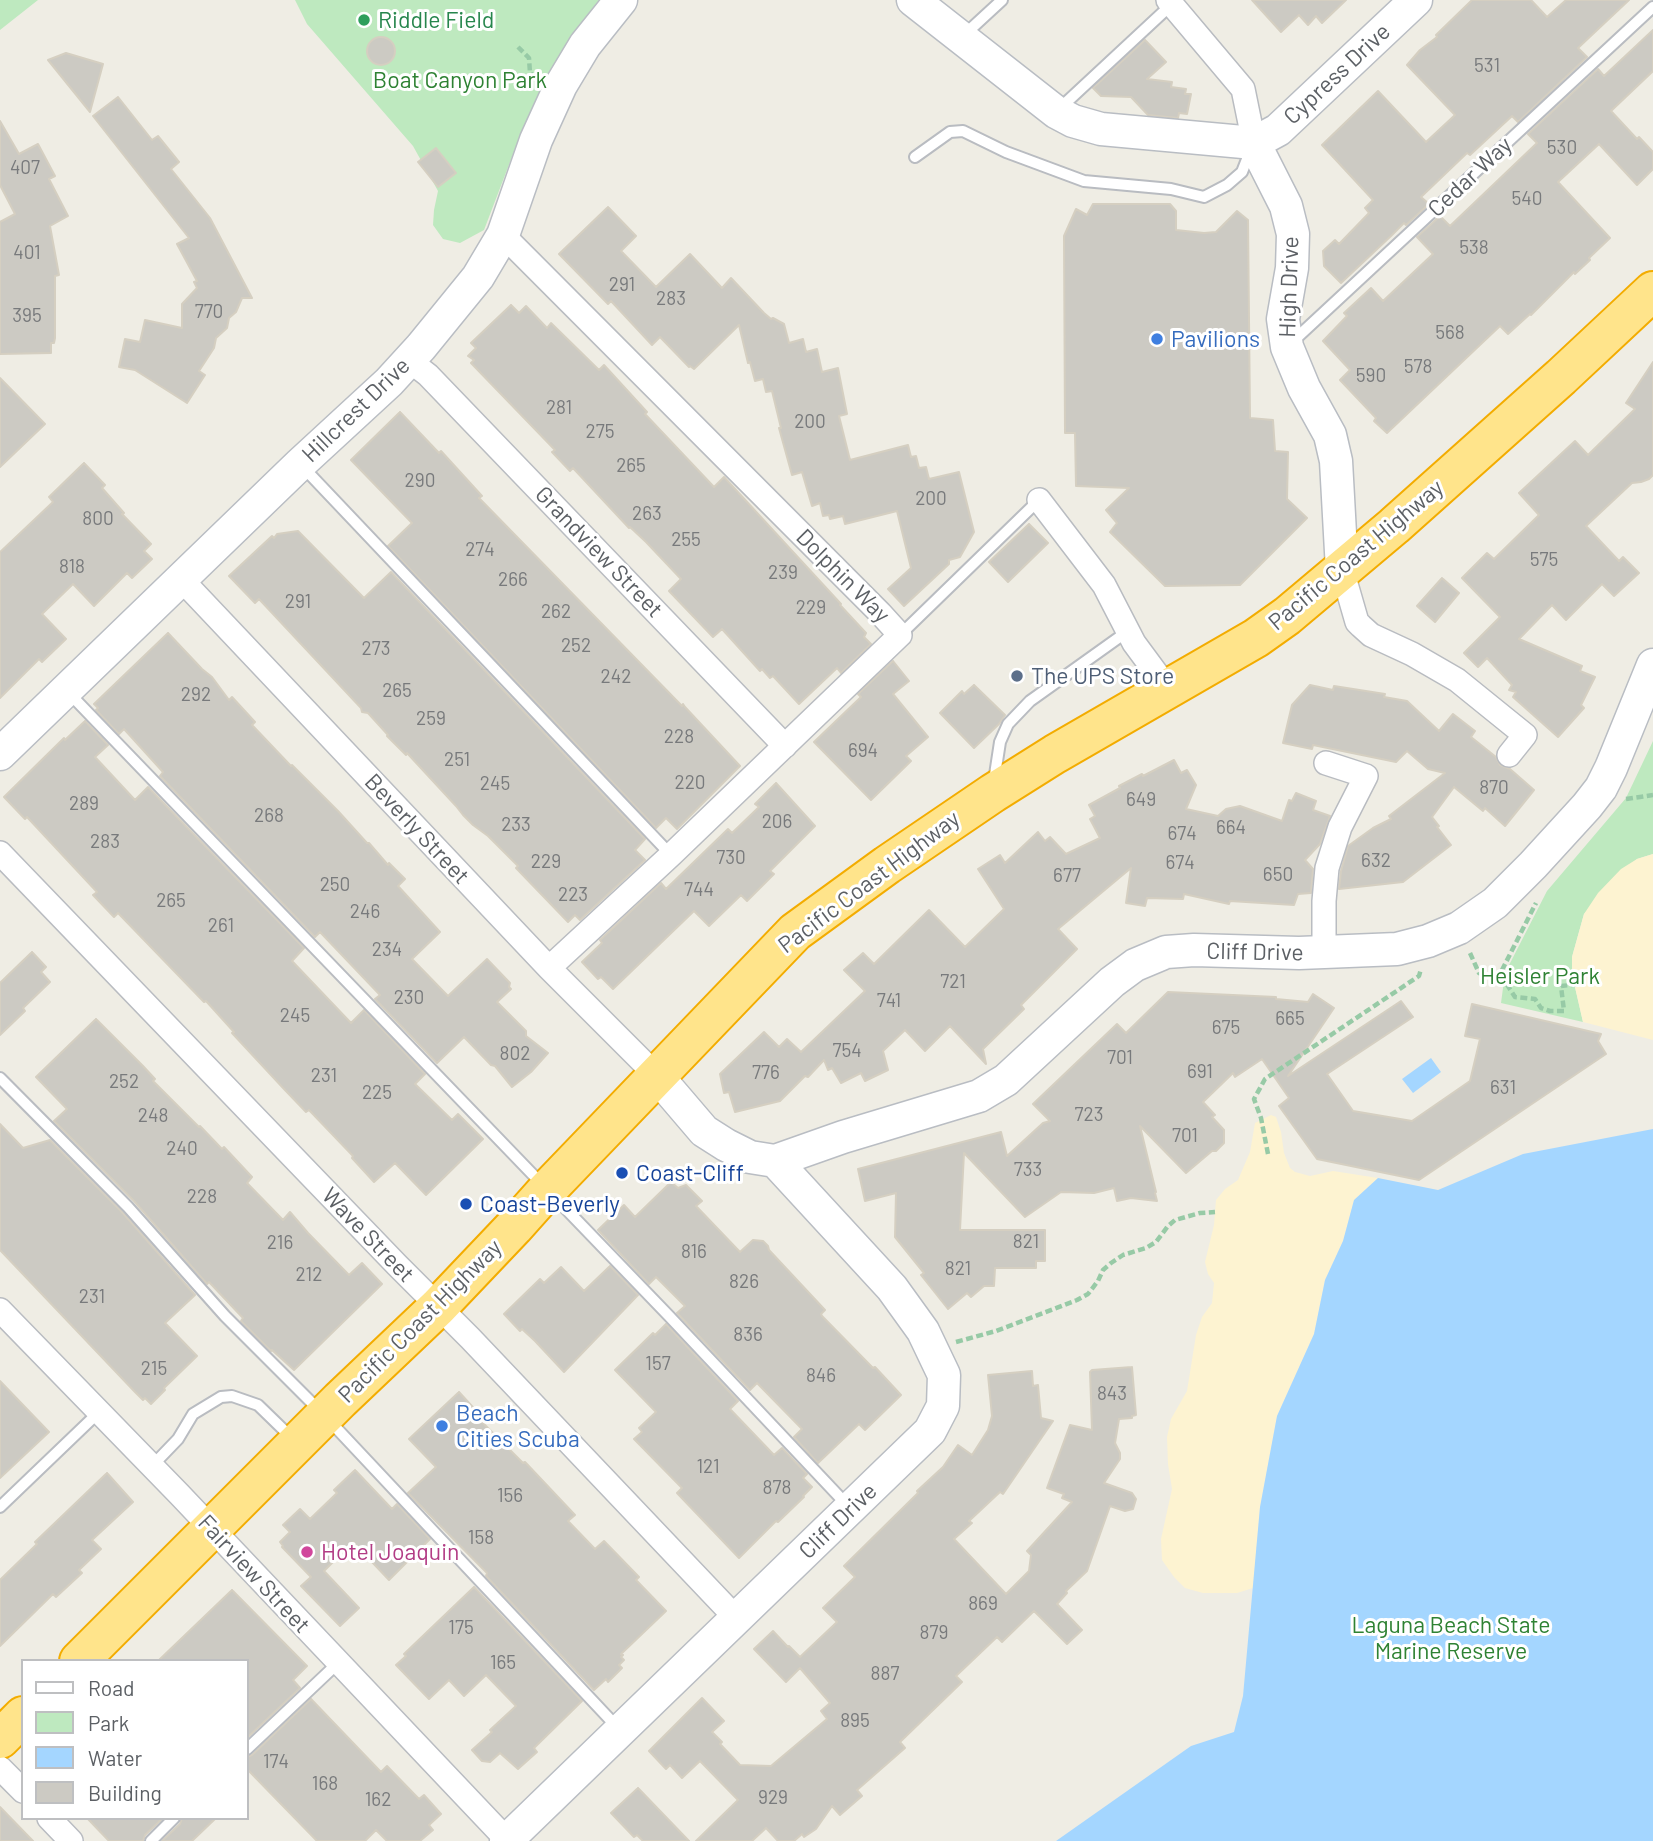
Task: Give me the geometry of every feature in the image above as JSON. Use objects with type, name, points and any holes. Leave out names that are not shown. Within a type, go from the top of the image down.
[{"type":"highway","name":"Pacific Coast Highway","points":[[81,1659],[324,1416],[438,1307],[795,932],[993,793],[1277,623],[1342,570],[1561,377],[1653,291]]},
{"type":"highway","points":[[0,1739],[21,1718]]},
{"type":"street","name":"Hillcrest Drive","points":[[0,754],[410,361],[478,277],[503,235],[536,140],[561,85],[585,45],[621,0]]},
{"type":"street","name":"Cypress Drive","points":[[1254,143],[1278,130],[1416,0]]},
{"type":"street","points":[[918,1],[1056,112],[1073,121],[1101,129],[1254,143],[1243,89],[1172,1]]},
{"type":"street","name":"High Drive","points":[[1254,143],[1286,206],[1293,234],[1292,268],[1283,319],[1287,347],[1304,388],[1330,435],[1336,461],[1342,570],[1357,622],[1371,635],[1412,654],[1457,680],[1525,735],[1509,755]]},
{"type":"street","name":"Dolphin Way","points":[[503,235],[900,635],[549,968]]},
{"type":"street","name":"Grandview Street","points":[[410,361],[428,375],[785,746]]},
{"type":"street","points":[[1039,500],[1104,585],[1134,643],[1168,689]]},
{"type":"street","name":"Beverly Street","points":[[181,579],[549,968],[657,1076]]},
{"type":"street","name":"Cliff Drive","points":[[506,1841],[930,1431],[943,1406],[943,1375],[923,1331],[892,1288],[775,1161],[843,1137],[979,1096],[1006,1080],[1112,982],[1135,965],[1166,952],[1194,950],[1299,953],[1397,949],[1428,941],[1460,928],[1495,903],[1533,865],[1601,788],[1653,665]]},
{"type":"street","points":[[1324,952],[1327,868],[1340,827],[1366,776],[1326,762]]},
{"type":"street","name":"Wave Street","points":[[0,853],[736,1618]]},
{"type":"street","points":[[657,1076],[704,1131],[750,1157],[775,1161]]},
{"type":"street","name":"Fairview Street","points":[[0,1310],[506,1841]]},
{"type":"street","points":[[0,1768],[21,1789]]},
{"type":"street","points":[[51,1820],[71,1841]]},
{"type":"lane","points":[[961,37],[1002,0]]},
{"type":"lane","points":[[1056,112],[1172,1]]},
{"type":"lane","name":"Cedar Way","points":[[1287,347],[1653,7]]},
{"type":"lane","points":[[915,157],[950,132],[963,131],[1006,152],[1084,181],[1171,189],[1204,197],[1227,185],[1242,172],[1254,143]]},
{"type":"lane","points":[[300,464],[671,855]]},
{"type":"lane","points":[[900,635],[1039,500]]},
{"type":"lane","points":[[993,793],[1000,742],[1008,724],[1030,701],[1128,631]]},
{"type":"lane","points":[[66,690],[851,1509]]},
{"type":"lane","points":[[0,1078],[128,1207],[225,1316],[324,1416],[620,1730]]},
{"type":"lane","points":[[151,1466],[178,1439],[193,1414],[221,1397],[232,1396],[258,1405],[298,1443]]},
{"type":"lane","points":[[0,1507],[99,1412]]},
{"type":"lane","points":[[248,1748],[338,1662]]},
{"type":"lane","points":[[151,1841],[172,1820]]},
{"type":"path","points":[[1460,928],[1479,973],[1504,980],[1515,997],[1535,999],[1541,1008],[1550,1011],[1564,1011],[1561,986],[1581,984]]},
{"type":"path","points":[[1268,1154],[1254,1099],[1265,1079],[1419,976],[1428,941]]},
{"type":"path","points":[[932,1349],[996,1331],[1077,1300],[1088,1294],[1103,1270],[1111,1263],[1123,1255],[1156,1242],[1174,1220],[1215,1212]]},
{"type":"green space","points":[[0,0],[38,0],[0,30]]},
{"type":"green space","name":"Boat Canyon Park","points":[[295,0],[599,0],[555,63],[515,149],[484,230],[460,243],[443,239],[433,225],[438,191],[413,146],[307,24]]},
{"type":"green space","name":"Heisler Park","points":[[1653,741],[1653,854],[1637,859],[1584,914],[1572,957],[1572,974],[1583,1022],[1501,1003],[1505,973],[1547,891],[1626,798]]},
{"type":"sand","points":[[1653,854],[1653,1040],[1583,1022],[1572,974],[1572,957],[1584,914],[1598,893],[1621,869],[1637,859]]},
{"type":"sand","points":[[1271,1115],[1276,1117],[1284,1153],[1290,1168],[1295,1172],[1310,1176],[1333,1171],[1378,1178],[1354,1200],[1343,1241],[1325,1280],[1314,1334],[1277,1416],[1260,1507],[1253,1588],[1237,1593],[1203,1593],[1185,1588],[1162,1560],[1161,1539],[1172,1489],[1167,1437],[1171,1419],[1187,1391],[1196,1335],[1202,1317],[1212,1303],[1214,1283],[1205,1262],[1214,1225],[1216,1200],[1238,1180],[1250,1152],[1255,1123]]},
{"type":"water","points":[[1431,1058],[1441,1072],[1413,1093],[1402,1079]]},
{"type":"water","name":"Laguna Beach State Marine Reserve","points":[[1653,1129],[1653,1841],[1056,1841],[1191,1746],[1234,1732],[1243,1696],[1260,1507],[1277,1416],[1314,1334],[1325,1280],[1343,1241],[1354,1200],[1378,1178],[1438,1190],[1523,1154]]},
{"type":"building","points":[[1252,0],[1346,0],[1322,23],[1316,16],[1308,25],[1299,15],[1281,32]]},
{"type":"building","points":[[1472,0],[1531,0],[1547,17],[1566,0],[1629,0],[1578,48],[1587,57],[1518,122],[1512,116],[1470,155],[1467,153],[1421,197],[1429,204],[1406,225],[1404,223],[1341,283],[1324,266],[1323,251],[1335,240],[1339,244],[1369,213],[1365,208],[1373,200],[1322,145],[1378,91],[1426,142],[1455,115],[1407,65]]},
{"type":"building","points":[[1653,30],[1653,71],[1611,111],[1653,152],[1653,169],[1637,185],[1599,144],[1558,182],[1610,238],[1590,260],[1508,334],[1500,326],[1387,433],[1340,380],[1350,370],[1323,341],[1347,316],[1344,313],[1371,288],[1383,301],[1433,254],[1417,237],[1440,216],[1450,226],[1537,143],[1528,134],[1598,69],[1604,76]]},
{"type":"building","points":[[381,37],[391,41],[395,51],[391,61],[381,65],[371,61],[367,51],[371,41]]},
{"type":"building","points":[[1145,40],[1166,62],[1147,79],[1172,82],[1171,87],[1186,89],[1185,94],[1191,94],[1187,114],[1179,113],[1178,118],[1148,115],[1131,97],[1101,96],[1093,88]]},
{"type":"building","points":[[66,53],[103,64],[90,112],[48,60]]},
{"type":"building","points":[[118,97],[152,140],[158,136],[179,162],[171,169],[210,218],[252,298],[242,298],[236,312],[229,318],[227,328],[216,338],[214,348],[199,371],[205,375],[187,403],[135,370],[119,367],[125,339],[140,342],[145,320],[182,328],[182,304],[197,288],[194,282],[197,281],[177,244],[189,238],[93,116]]},
{"type":"building","points":[[0,121],[19,154],[38,144],[55,176],[49,179],[68,216],[50,226],[59,275],[55,276],[55,338],[54,343],[51,343],[51,353],[0,354],[0,222],[15,214],[0,185]]},
{"type":"building","points":[[436,148],[456,173],[438,187],[418,162]]},
{"type":"building","name":"Pavilions","points":[[1093,204],[1170,204],[1176,211],[1176,230],[1204,233],[1216,232],[1237,211],[1248,220],[1250,418],[1273,420],[1275,451],[1288,452],[1287,499],[1307,518],[1240,585],[1165,586],[1110,532],[1117,523],[1106,510],[1129,488],[1076,486],[1075,433],[1065,433],[1064,236],[1076,209],[1087,215]]},
{"type":"building","points":[[608,207],[636,236],[621,251],[656,287],[690,254],[722,288],[731,278],[764,313],[784,324],[789,343],[803,339],[806,352],[817,349],[822,372],[838,368],[847,414],[839,416],[850,460],[908,445],[911,457],[916,456],[919,468],[926,467],[929,479],[959,472],[974,532],[960,557],[949,560],[949,564],[904,606],[888,589],[911,568],[897,511],[845,524],[843,516],[830,519],[829,515],[823,516],[820,503],[812,506],[802,472],[792,475],[772,391],[766,392],[763,379],[755,381],[739,325],[694,369],[660,337],[652,345],[611,301],[608,304],[559,254]]},
{"type":"building","points":[[511,305],[519,313],[526,306],[547,328],[551,323],[599,370],[604,365],[647,412],[645,414],[714,487],[724,477],[841,604],[866,633],[864,637],[871,644],[841,673],[837,668],[799,704],[773,676],[770,678],[762,669],[760,671],[722,629],[713,637],[669,591],[681,579],[573,468],[570,471],[552,452],[555,450],[471,363],[474,360],[468,356],[476,348],[471,343]]},
{"type":"building","points":[[1653,362],[1653,475],[1649,479],[1632,483],[1586,526],[1619,561],[1623,557],[1639,573],[1614,596],[1602,584],[1566,620],[1552,605],[1519,639],[1582,666],[1580,671],[1595,677],[1581,705],[1584,708],[1558,737],[1513,697],[1516,692],[1509,690],[1512,685],[1487,658],[1478,667],[1464,653],[1500,617],[1462,578],[1487,553],[1494,559],[1539,515],[1519,493],[1575,441],[1588,455],[1635,409],[1626,403]]},
{"type":"building","points":[[0,378],[45,424],[0,467]]},
{"type":"building","points":[[400,412],[439,453],[441,451],[482,496],[479,498],[682,706],[683,704],[740,766],[677,829],[666,818],[656,828],[388,546],[412,523],[351,460]]},
{"type":"building","points":[[84,463],[105,485],[102,488],[124,513],[122,514],[151,544],[144,551],[152,559],[132,578],[127,573],[94,606],[73,584],[42,614],[66,639],[42,662],[39,659],[0,698],[0,552],[53,502],[49,497]]},
{"type":"building","points":[[1029,524],[1048,543],[1008,582],[989,562]]},
{"type":"building","points":[[298,531],[364,598],[391,572],[645,839],[635,850],[645,860],[580,920],[575,915],[568,922],[516,868],[518,866],[463,815],[368,713],[362,712],[259,599],[255,603],[229,576],[272,536],[274,538],[277,534]]},
{"type":"building","points":[[1442,578],[1459,593],[1435,622],[1417,606]]},
{"type":"building","points":[[168,633],[212,677],[229,700],[232,697],[255,722],[252,725],[291,766],[405,879],[398,886],[440,932],[412,959],[448,996],[487,959],[510,983],[511,989],[497,1002],[526,1031],[526,1036],[548,1053],[531,1072],[512,1087],[495,1066],[464,1037],[437,1063],[375,999],[380,995],[320,932],[315,937],[160,776],[163,772],[124,729],[119,734],[96,710],[98,708],[94,704]]},
{"type":"building","points":[[893,661],[909,681],[893,694],[928,737],[906,756],[911,761],[871,800],[814,742],[861,697],[858,694]]},
{"type":"building","points":[[974,685],[1005,715],[974,748],[940,713],[962,691],[964,694]]},
{"type":"building","points":[[1310,685],[1333,690],[1334,686],[1385,694],[1384,697],[1407,701],[1439,731],[1453,714],[1475,731],[1471,737],[1496,757],[1500,765],[1510,769],[1534,790],[1505,826],[1485,808],[1483,811],[1454,787],[1432,817],[1451,845],[1403,882],[1339,889],[1348,846],[1391,819],[1389,816],[1445,773],[1428,769],[1407,751],[1396,762],[1313,745],[1312,749],[1283,743],[1292,705]]},
{"type":"building","points":[[85,721],[108,745],[95,757],[135,800],[148,787],[304,948],[292,961],[351,1023],[364,1010],[425,1074],[415,1084],[452,1120],[458,1114],[483,1139],[426,1195],[395,1163],[374,1182],[353,1156],[309,1110],[306,1112],[232,1033],[234,1032],[206,1001],[204,1002],[118,913],[114,917],[93,895],[97,892],[27,817],[25,819],[4,797]]},
{"type":"building","points":[[1174,760],[1181,773],[1187,770],[1196,785],[1186,809],[1218,816],[1226,809],[1240,806],[1282,821],[1289,800],[1292,801],[1296,793],[1316,801],[1313,810],[1330,816],[1320,844],[1305,860],[1313,869],[1311,893],[1298,894],[1294,905],[1230,901],[1229,904],[1184,894],[1183,899],[1147,898],[1145,906],[1126,903],[1131,868],[1058,929],[1077,949],[1021,1005],[1024,1009],[983,1049],[986,1064],[950,1026],[925,1051],[905,1030],[883,1051],[888,1070],[865,1081],[861,1073],[841,1083],[832,1068],[828,1070],[824,1060],[780,1101],[735,1112],[729,1092],[724,1093],[720,1074],[764,1032],[779,1047],[787,1039],[801,1052],[865,991],[844,970],[863,953],[874,964],[929,910],[965,947],[1004,909],[978,869],[1000,855],[1005,863],[1038,832],[1045,841],[1050,837],[1066,854],[1100,838],[1090,819],[1095,816],[1089,805],[1120,788],[1119,786]]},
{"type":"building","points":[[776,783],[815,826],[770,871],[774,874],[747,901],[741,895],[709,926],[694,911],[613,989],[601,977],[598,979],[582,962],[602,943],[600,940],[661,883],[666,889],[728,829],[732,833],[759,807],[755,804]]},
{"type":"building","points":[[32,952],[46,967],[41,972],[50,982],[0,1035],[0,983]]},
{"type":"building","points":[[1168,992],[1276,997],[1308,1002],[1313,994],[1334,1008],[1288,1076],[1401,1001],[1413,1017],[1327,1074],[1353,1111],[1412,1121],[1470,1081],[1480,1039],[1465,1036],[1472,1004],[1601,1034],[1598,1041],[1606,1054],[1419,1180],[1317,1159],[1279,1106],[1289,1098],[1262,1059],[1235,1077],[1233,1073],[1203,1102],[1224,1130],[1224,1143],[1186,1173],[1140,1126],[1157,1201],[1131,1198],[1117,1201],[1114,1188],[1094,1193],[1061,1192],[1025,1217],[964,1153],[960,1230],[1045,1230],[1045,1261],[1036,1261],[1036,1268],[995,1268],[994,1286],[984,1286],[971,1297],[967,1293],[948,1309],[895,1237],[896,1193],[865,1201],[858,1169],[1001,1132],[1007,1156],[1043,1123],[1050,1121],[1033,1104],[1117,1024],[1126,1033]]},
{"type":"building","points":[[96,1019],[155,1079],[153,1081],[252,1177],[247,1183],[283,1220],[290,1212],[349,1275],[362,1263],[382,1284],[294,1370],[241,1321],[243,1318],[209,1282],[207,1284],[134,1201],[54,1121],[67,1109],[36,1077]]},
{"type":"building","points":[[0,1124],[23,1148],[50,1140],[122,1212],[195,1295],[165,1323],[197,1356],[151,1404],[135,1392],[0,1250]]},
{"type":"building","points":[[671,1182],[678,1188],[686,1185],[702,1201],[696,1206],[740,1252],[753,1240],[763,1241],[825,1310],[822,1316],[901,1395],[865,1430],[859,1424],[818,1463],[794,1437],[802,1429],[757,1383],[750,1390],[677,1313],[685,1306],[656,1277],[649,1284],[598,1230],[624,1205],[635,1217]]},
{"type":"building","points":[[610,1266],[638,1295],[564,1372],[535,1341],[522,1329],[520,1331],[504,1314],[540,1279],[544,1283],[561,1267],[584,1291]]},
{"type":"building","points":[[666,1324],[738,1401],[730,1409],[774,1455],[782,1448],[807,1474],[803,1478],[812,1487],[739,1558],[677,1493],[682,1488],[634,1439],[642,1432],[639,1428],[656,1412],[615,1370]]},
{"type":"building","points":[[1132,1367],[1136,1415],[1119,1419],[1115,1443],[1120,1459],[1104,1483],[1132,1493],[1136,1499],[1133,1509],[1125,1511],[1110,1506],[1087,1571],[1057,1604],[1082,1630],[1067,1644],[1034,1611],[1002,1642],[997,1637],[956,1676],[962,1682],[900,1742],[905,1748],[857,1790],[862,1796],[840,1815],[832,1806],[816,1829],[804,1837],[802,1834],[794,1841],[778,1841],[766,1828],[752,1841],[696,1841],[738,1800],[700,1761],[682,1778],[670,1765],[666,1769],[649,1751],[702,1698],[724,1721],[712,1732],[740,1765],[771,1766],[827,1719],[821,1711],[830,1703],[800,1668],[786,1682],[754,1649],[773,1631],[800,1657],[837,1622],[823,1608],[855,1577],[844,1566],[943,1467],[958,1445],[972,1455],[988,1430],[992,1416],[988,1375],[1032,1371],[1033,1386],[1038,1385],[1041,1418],[1053,1421],[1003,1494],[1000,1492],[954,1539],[1006,1594],[1029,1571],[1031,1555],[1027,1551],[1072,1502],[1062,1498],[1064,1494],[1047,1488],[1070,1425],[1092,1430],[1090,1372]]},
{"type":"building","points":[[0,1381],[49,1432],[0,1478]]},
{"type":"building","points":[[459,1392],[481,1416],[478,1418],[525,1462],[575,1515],[568,1521],[595,1549],[604,1541],[639,1577],[636,1580],[666,1611],[621,1654],[624,1660],[619,1665],[622,1668],[608,1682],[606,1679],[594,1690],[486,1576],[487,1573],[408,1493],[436,1467],[409,1439]]},
{"type":"building","name":"Hotel Joaquin","points":[[355,1470],[392,1509],[397,1504],[430,1539],[389,1580],[353,1542],[324,1571],[359,1608],[340,1626],[301,1586],[311,1577],[280,1542],[290,1532],[283,1525],[300,1509],[310,1519],[337,1493],[334,1490]]},
{"type":"building","points":[[107,1473],[133,1502],[92,1540],[101,1549],[79,1570],[82,1573],[56,1597],[53,1594],[0,1646],[0,1580],[37,1544],[35,1542]]},
{"type":"building","points":[[474,1587],[582,1701],[534,1748],[537,1752],[518,1769],[500,1753],[490,1762],[482,1761],[472,1750],[516,1706],[486,1675],[464,1696],[449,1680],[429,1699],[396,1665],[406,1656],[404,1654]]},
{"type":"building","points":[[232,1590],[307,1666],[293,1680],[300,1688],[248,1737],[248,1659],[160,1659]]},
{"type":"building","points":[[311,1699],[381,1772],[387,1766],[419,1799],[424,1795],[441,1814],[429,1825],[433,1830],[420,1841],[387,1841],[376,1830],[365,1841],[317,1841],[248,1770],[248,1757]]},
{"type":"building","points":[[638,1788],[689,1841],[643,1841],[637,1835],[634,1837],[611,1813]]},
{"type":"building","points":[[0,1807],[33,1841],[0,1841]]},
{"type":"building","points":[[89,1820],[161,1820],[145,1835],[143,1841],[109,1841]]},
{"type":"building","points":[[181,1820],[214,1820],[192,1841],[162,1841]]},
{"type":"place","name":"Riddle Field","points":[[364,20]]},
{"type":"place","name":"Pavilions","points":[[1157,339]]},
{"type":"place","name":"The UPS Store","points":[[1017,676]]},
{"type":"place","name":"Coast-Cliff","points":[[622,1173]]},
{"type":"place","name":"Coast-Beverly","points":[[466,1204]]},
{"type":"place","name":"Beach Cities Scuba","points":[[442,1426]]},
{"type":"place","name":"Hotel Joaquin","points":[[307,1552]]}]
